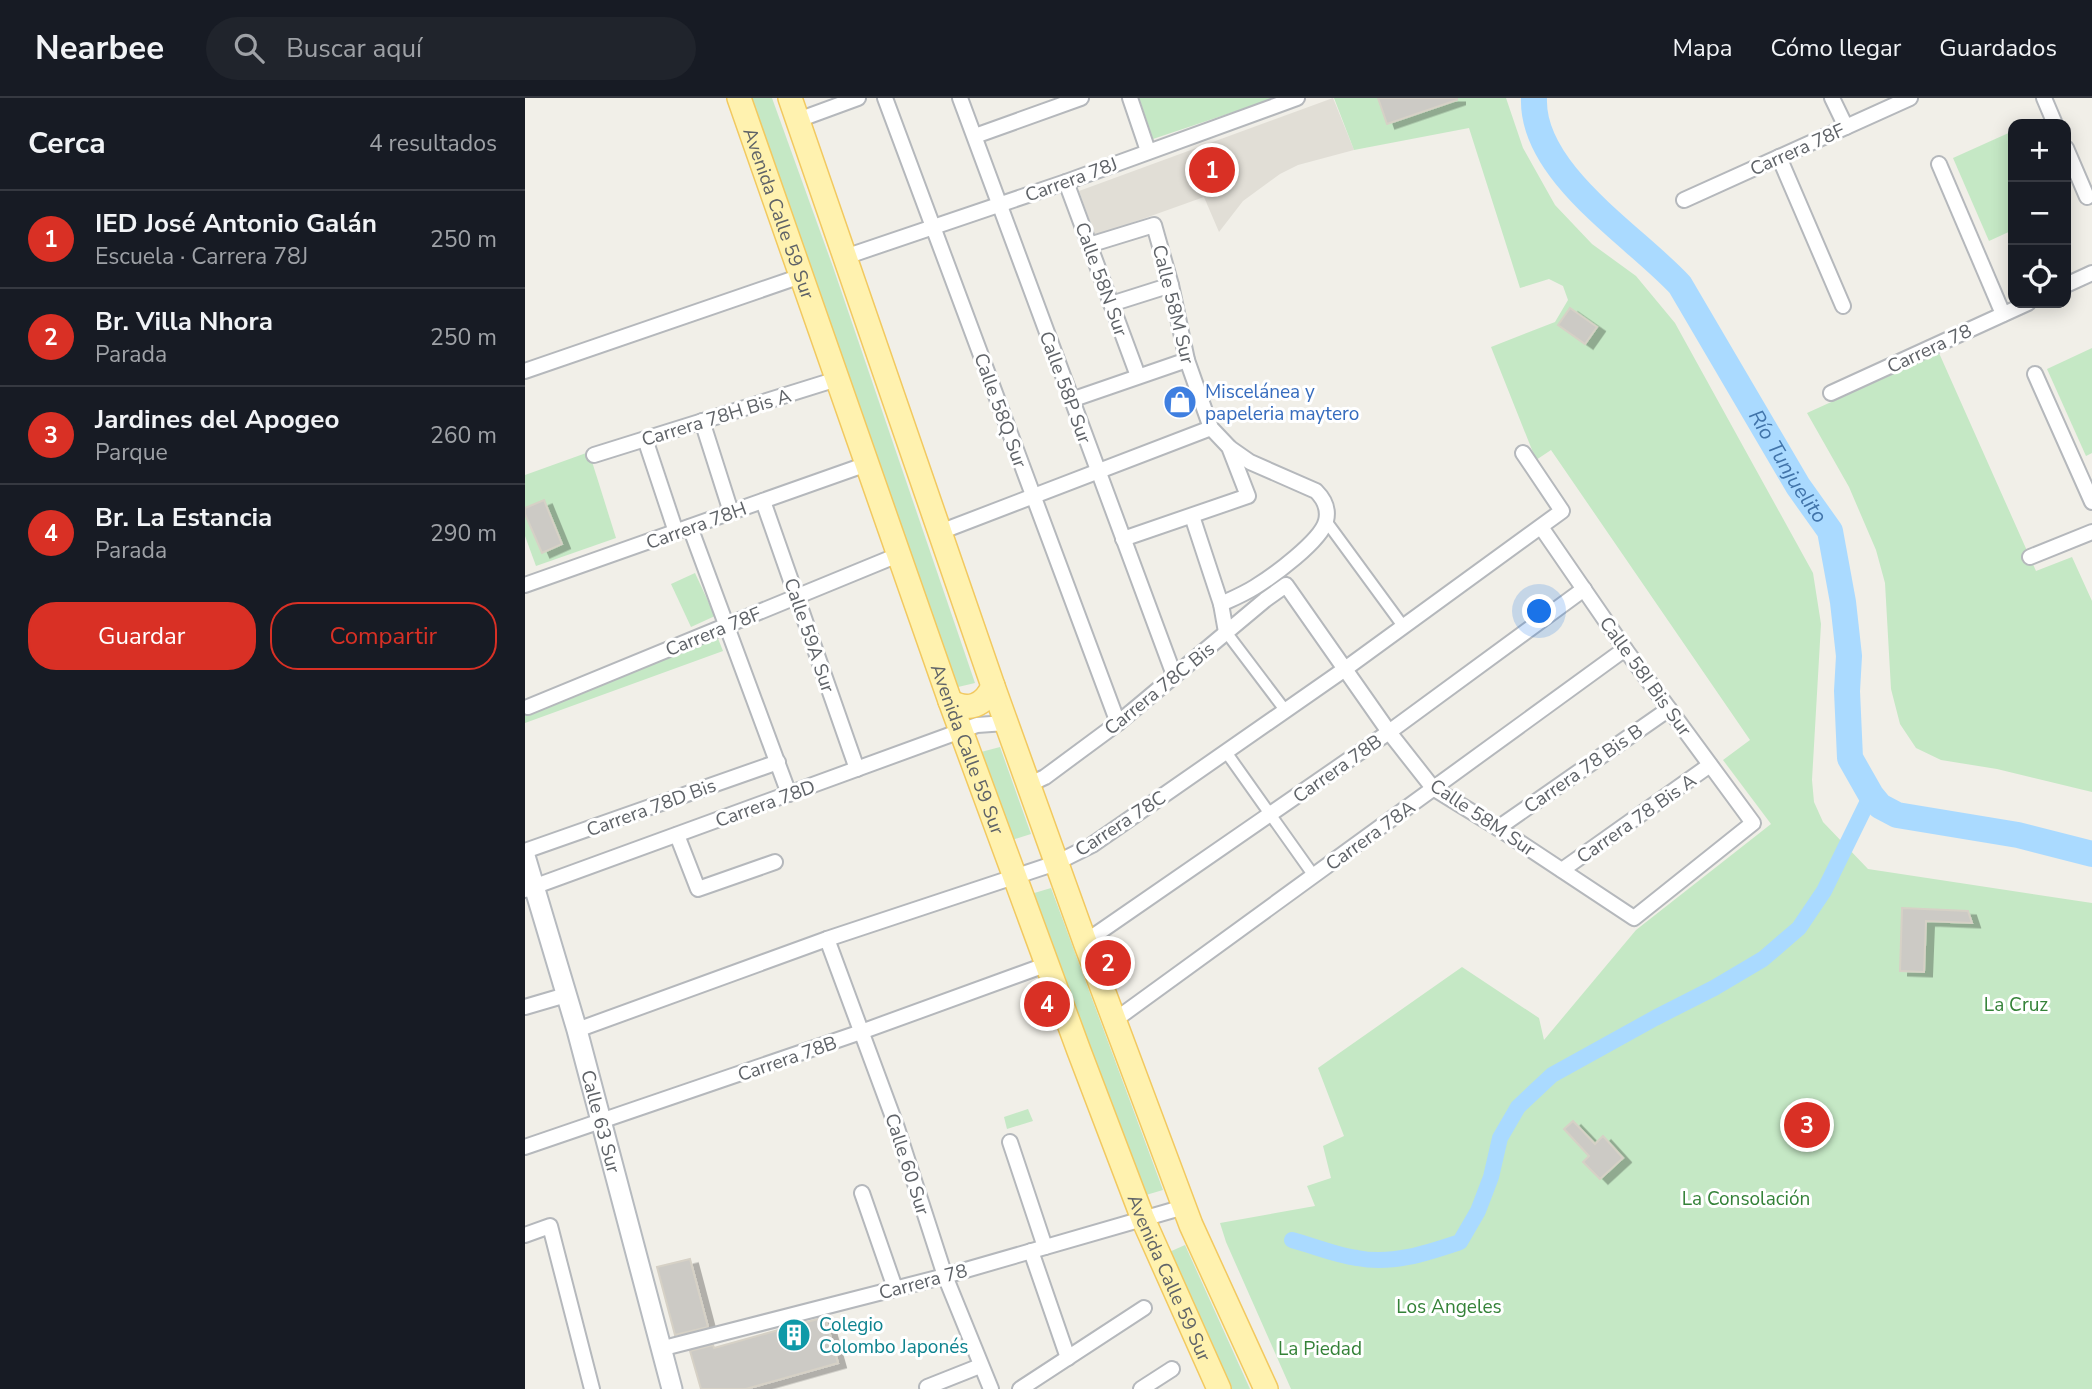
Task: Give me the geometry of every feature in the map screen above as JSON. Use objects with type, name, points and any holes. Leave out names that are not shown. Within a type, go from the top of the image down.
[{"type":"main road","name":"Avenida Calle 59 Sur","points":[[739,98],[961,731],[1143,1219],[1219,1389]]},
{"type":"main road","name":"Avenida Calle 59 Sur","points":[[790,98],[993,686],[1085,942],[1184,1207],[1266,1389]]},
{"type":"main road","points":[[950,701],[959,706],[981,704],[993,686]]},
{"type":"main road","name":"Calle 63 Sur","points":[[525,854],[529,889],[577,1030],[671,1389]]},
{"type":"street","points":[[798,120],[857,98]]},
{"type":"street","name":"Calle 58Q Sur","points":[[885,98],[1118,723]]},
{"type":"street","name":"Calle 58P Sur","points":[[960,98],[1174,675]]},
{"type":"street","points":[[975,136],[1081,98]]},
{"type":"street","points":[[1130,98],[1148,151]]},
{"type":"street","name":"Carrera 78J","points":[[845,257],[1066,182],[1297,98]]},
{"type":"street","points":[[1832,98],[1846,127]]},
{"type":"street","name":"Carrera 78F","points":[[1684,200],[1910,98]]},
{"type":"street","points":[[2044,98],[2053,119]]},
{"type":"street","points":[[1779,157],[1843,306]]},
{"type":"street","points":[[2071,160],[2087,197]]},
{"type":"street","points":[[1939,163],[2003,314]]},
{"type":"street","name":"Calle 58N Sur","points":[[1066,182],[1139,376]]},
{"type":"street","name":"Calle 58M Sur","points":[[1089,245],[1154,225],[1171,285],[1187,359],[1211,428],[1229,447],[1248,496],[1192,516]]},
{"type":"street","points":[[2071,283],[2092,274]]},
{"type":"street","points":[[525,371],[801,276]]},
{"type":"street","points":[[1111,304],[1171,285]]},
{"type":"street","name":"Carrera 78","points":[[1831,393],[2017,308]]},
{"type":"street","points":[[1072,400],[1187,359]]},
{"type":"street","points":[[2035,374],[2092,502]]},
{"type":"street","name":"Carrera 78H Bis A","points":[[594,455],[837,379]]},
{"type":"street","points":[[702,421],[731,512]]},
{"type":"street","points":[[940,532],[1211,428]]},
{"type":"street","points":[[645,439],[726,625],[789,794]]},
{"type":"street","points":[[1221,604],[1255,587],[1319,536],[1326,521],[1324,499],[1317,491],[1250,462],[1229,447]]},
{"type":"street","name":"Carrera 78C","points":[[577,1030],[827,939],[1056,863],[1092,845],[1345,669],[1562,511],[1523,453]]},
{"type":"street","name":"Carrera 78H","points":[[525,585],[867,464]]},
{"type":"street","name":"Calle 59A Sur","points":[[763,501],[857,769]]},
{"type":"street","points":[[1123,539],[1192,516],[1221,604],[1226,632],[1285,710]]},
{"type":"street","points":[[1326,521],[1403,626]]},
{"type":"street","name":"Calle 58I Bis Sur","points":[[1541,527],[1625,649],[1753,823],[1634,918]]},
{"type":"street","points":[[2030,557],[2092,532]]},
{"type":"street","name":"Carrera 78F","points":[[528,707],[898,555]]},
{"type":"street","name":"Calle 58M Sur","points":[[1286,585],[1389,732],[1433,788],[1634,918]]},
{"type":"street","name":"Carrera 78C Bis","points":[[1028,785],[1045,777],[1118,723],[1286,585]]},
{"type":"street","points":[[1255,587],[1265,600]]},
{"type":"street","name":"Carrera 78B","points":[[1085,942],[1389,732],[1584,589]]},
{"type":"street","name":"Carrera 78A","points":[[1115,1020],[1625,649]]},
{"type":"street","name":"Carrera 78 Bis B","points":[[1498,828],[1669,709]]},
{"type":"street","name":"Carrera 78D","points":[[529,889],[977,725],[1006,723]]},
{"type":"street","points":[[1226,752],[1314,876]]},
{"type":"street","name":"Carrera 78D Bis","points":[[525,854],[778,762]]},
{"type":"street","name":"Carrera 78 Bis A","points":[[1562,870],[1710,765]]},
{"type":"street","points":[[677,835],[698,889],[775,862]]},
{"type":"street","name":"Calle 60 Sur","points":[[827,939],[897,1128],[945,1276],[991,1389]]},
{"type":"street","name":"Carrera 78B","points":[[525,1147],[861,1032],[1048,964]]},
{"type":"street","points":[[525,1007],[566,995]]},
{"type":"street","points":[[1010,1142],[1068,1358]]},
{"type":"street","points":[[862,1193],[895,1288]]},
{"type":"street","name":"Carrera 78","points":[[660,1349],[945,1276],[1184,1207]]},
{"type":"street","points":[[525,1235],[550,1226],[592,1389]]},
{"type":"street","points":[[1020,1389],[1144,1308]]},
{"type":"street","points":[[927,1387],[980,1366]]},
{"type":"street","points":[[1141,1389],[1172,1369]]},
{"type":"shaded area","points":[[1333,98],[1354,150],[1298,165],[1280,174],[1243,201],[1219,232],[1204,197],[1095,236],[1079,191]]},
{"type":"green space","points":[[750,98],[772,98],[833,267],[975,683],[958,687]]},
{"type":"green space","points":[[1139,98],[1275,98],[1153,139]]},
{"type":"green space","points":[[1334,98],[1506,98],[1523,148],[1555,205],[1592,244],[1636,276],[1675,323],[1813,573],[1821,624],[1812,780],[1814,802],[1823,822],[1868,869],[2092,903],[2092,1389],[1291,1389],[1220,1223],[1315,1206],[1307,1186],[1331,1178],[1323,1146],[1344,1136],[1318,1068],[1462,967],[1539,1018],[1544,1040],[1636,930],[1771,824],[1723,760],[1750,740],[1551,450],[1536,460],[1491,347],[1555,322],[1568,300],[1563,286],[1549,279],[1520,288],[1469,128],[1354,150]]},
{"type":"green space","points":[[2008,133],[2008,232],[1989,241],[1953,158]]},
{"type":"green space","points":[[2092,348],[2092,453],[2086,456],[2047,369]]},
{"type":"green space","points":[[1939,353],[2036,571],[2072,557],[2092,601],[2092,792],[1997,769],[1941,760],[1916,748],[1900,724],[1891,689],[1885,583],[1876,550],[1849,487],[1807,413]]},
{"type":"green space","points":[[589,452],[616,538],[536,566],[525,536],[525,475]]},
{"type":"green space","points":[[695,573],[715,616],[691,627],[671,584]]},
{"type":"green space","points":[[717,636],[723,651],[525,723],[525,714]]},
{"type":"green space","points":[[1000,747],[1031,834],[1012,840],[981,752]]},
{"type":"green space","points":[[1051,888],[1163,1190],[1146,1195],[1031,894]]},
{"type":"green space","points":[[1028,1109],[1033,1121],[1007,1129],[1004,1117]]},
{"type":"green space","points":[[1185,1245],[1250,1389],[1230,1389],[1167,1253]]},
{"type":"building","points":[[1378,98],[1457,98],[1457,100],[1387,124]]},
{"type":"building","points":[[1570,308],[1597,327],[1585,344],[1558,325]]},
{"type":"building","points":[[544,500],[562,544],[542,553],[525,514],[525,508]]},
{"type":"building","points":[[1902,908],[1968,911],[1972,923],[1926,921],[1924,972],[1900,971]]},
{"type":"building","points":[[1573,1121],[1595,1144],[1603,1136],[1623,1158],[1600,1179],[1583,1162],[1589,1156],[1564,1129]]},
{"type":"building","points":[[690,1259],[708,1327],[675,1335],[657,1267]]},
{"type":"building","name":"Colegio Colombo Japonés","points":[[825,1317],[838,1363],[746,1389],[701,1389],[690,1351],[713,1345],[714,1348]]},
{"type":"waterway","name":"Río Tunjuelito","points":[[1534,98],[1538,126],[1549,152],[1589,201],[1680,285],[1798,486],[1830,531],[1843,602],[1849,656],[1847,691],[1850,758],[1871,795],[1880,806],[1897,815],[2018,835],[2092,854]]},
{"type":"waterway","points":[[1292,1240],[1333,1253],[1370,1260],[1422,1254],[1460,1242],[1478,1211],[1491,1177],[1500,1138],[1518,1107],[1552,1075],[1763,959],[1799,928],[1824,891],[1871,795]]},
{"type":"place","name":"IED José Antonio Galán","points":[[1212,170]]},
{"type":"place","name":"Miscelánea y papeleria maytero","points":[[1180,402]]},
{"type":"place","name":"Br. Villa Nhora","points":[[1108,963]]},
{"type":"place","name":"Br. La Estancia","points":[[1047,1004]]},
{"type":"place","name":"Jardines del Apogeo","points":[[1807,1125]]},
{"type":"place","name":"Colegio Colombo Japonés","points":[[794,1335]]},
{"type":"park label","name":"La Cruz","points":[[2016,1004]]},
{"type":"park label","name":"La Consolación","points":[[1746,1198]]},
{"type":"park label","name":"Los Angeles","points":[[1449,1306]]},
{"type":"park label","name":"La Piedad","points":[[1320,1348]]}]
